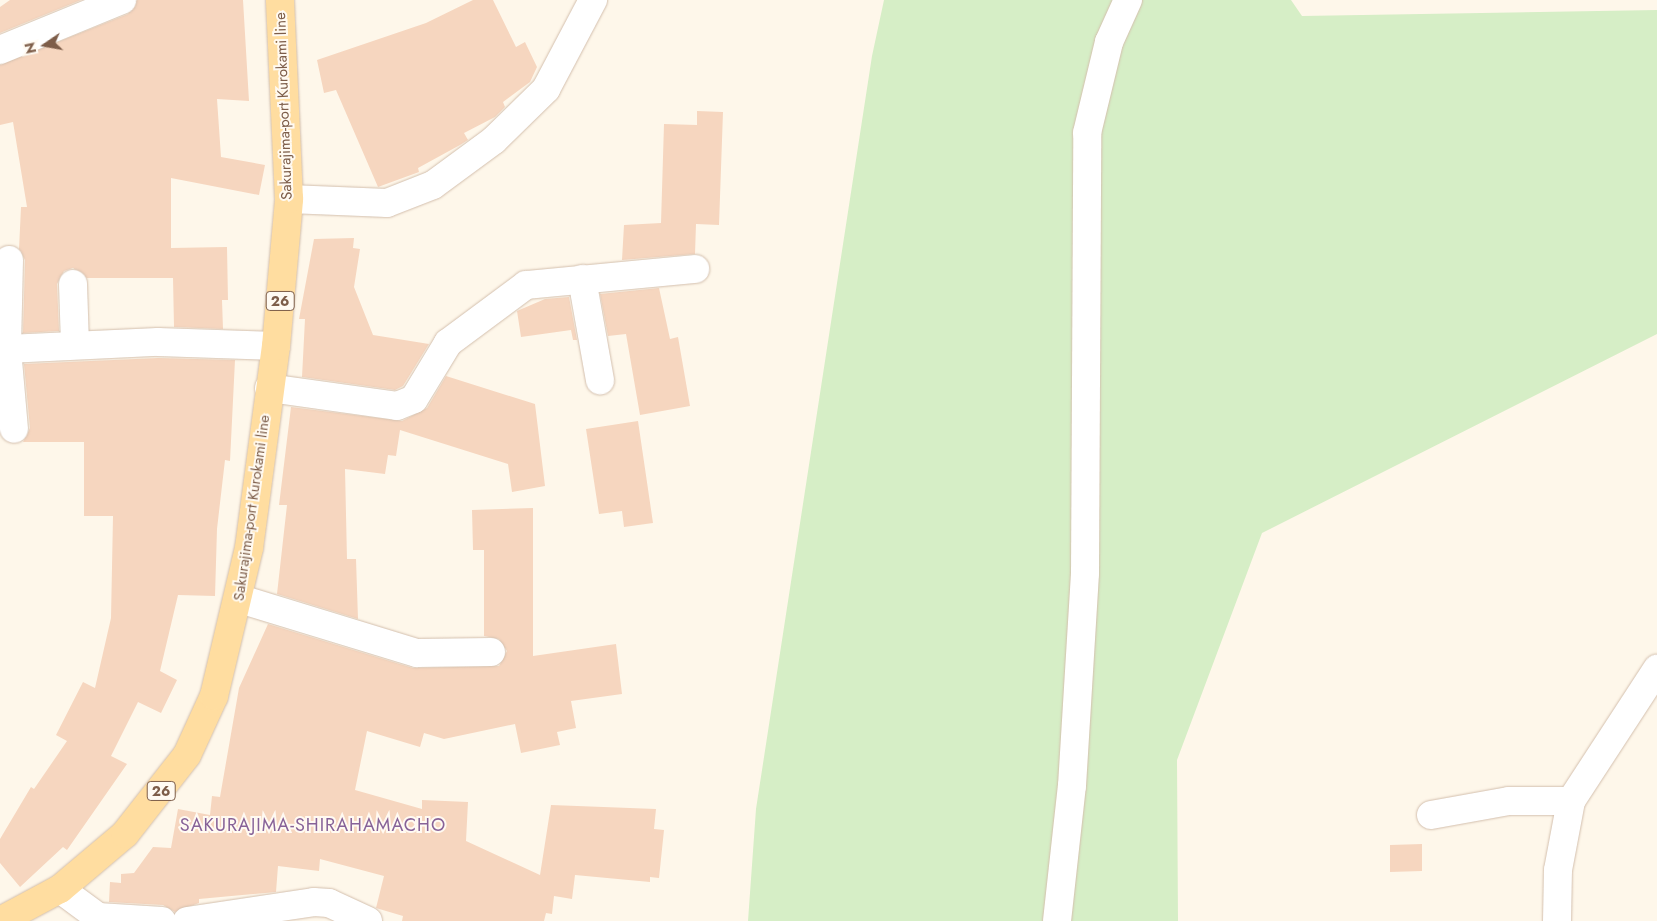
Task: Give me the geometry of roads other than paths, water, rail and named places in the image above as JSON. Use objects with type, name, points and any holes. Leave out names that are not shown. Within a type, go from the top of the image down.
[{"type":"main road","name":"Sakurajima-port Kurokami line","points":[[0,921],[60,889],[126,834],[187,755],[214,696],[240,599],[276,346],[289,199],[280,0]]},
{"type":"street","points":[[0,50],[122,0]]},
{"type":"street","points":[[289,199],[387,203],[433,185],[494,140],[546,89],[593,0]]},
{"type":"street","points":[[1057,921],[1072,786],[1085,573],[1087,133],[1109,42],[1128,0]]},
{"type":"street","points":[[9,260],[7,349],[14,429]]},
{"type":"street","points":[[269,388],[397,406],[414,399],[448,343],[507,294],[540,282],[694,269]]},
{"type":"street","points":[[582,279],[600,380]]},
{"type":"street","points":[[73,284],[75,345]]},
{"type":"street","points":[[7,349],[158,342],[276,346]]},
{"type":"street","points":[[240,599],[417,653],[491,652]]},
{"type":"street","points":[[1557,921],[1558,870],[1571,800],[1657,669]]},
{"type":"street","points":[[1431,815],[1509,800],[1571,800]]},
{"type":"street","points":[[60,889],[98,917],[162,921]]},
{"type":"street","points":[[187,921],[314,902],[330,903],[368,921]]},
{"type":"district","name":"SAKURAJIMA-SHIRAHAMACHO","points":[[313,825]]}]
